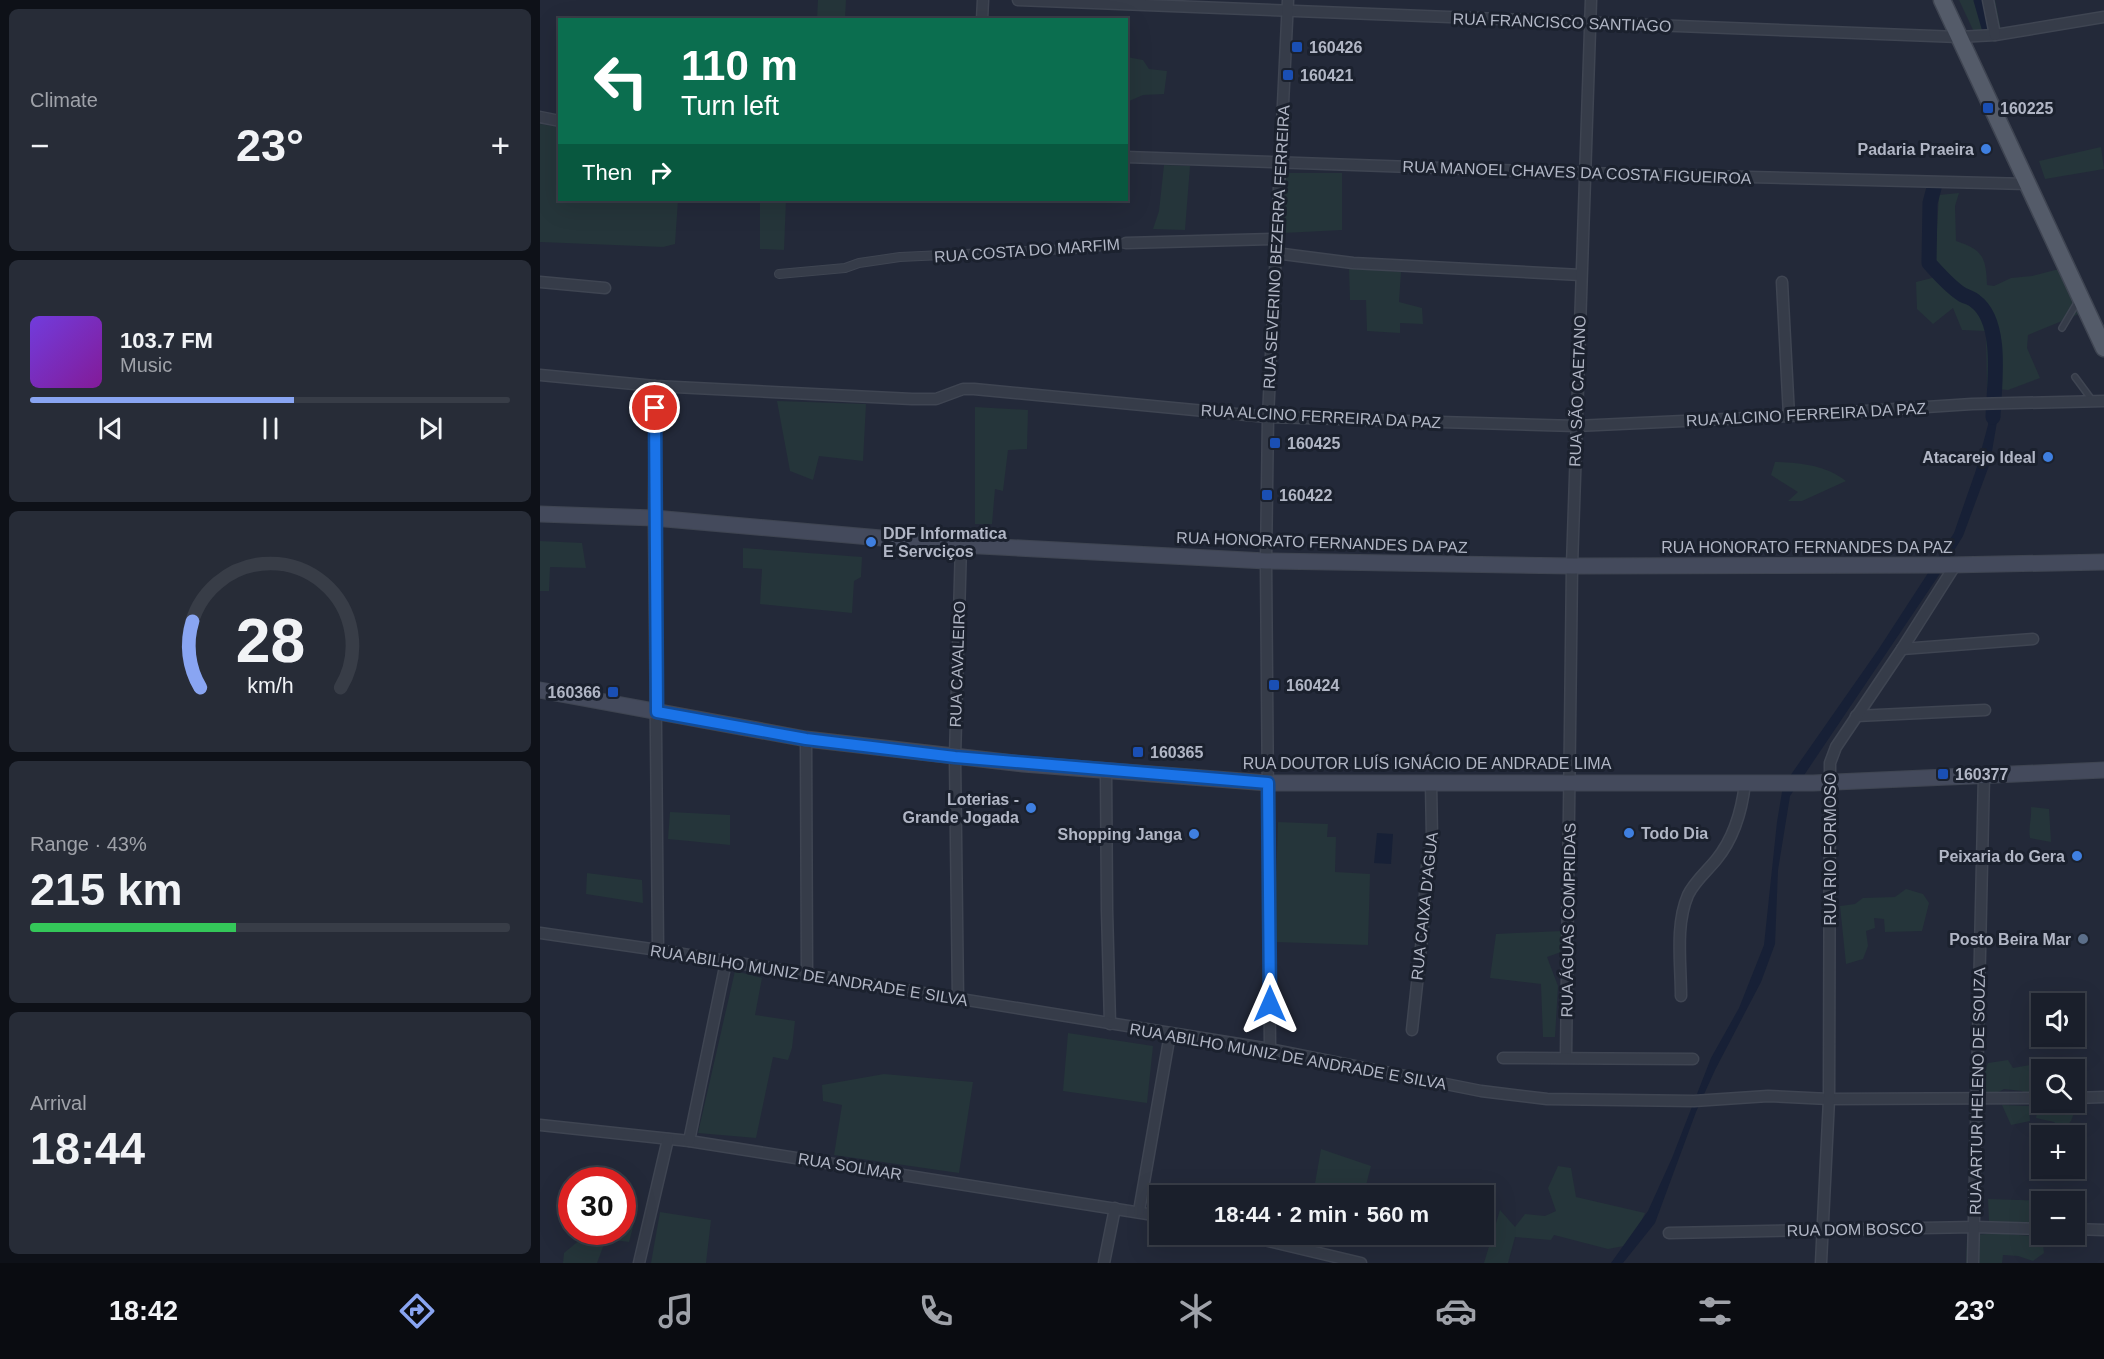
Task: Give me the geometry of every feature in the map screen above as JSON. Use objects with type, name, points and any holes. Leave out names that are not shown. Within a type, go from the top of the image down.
[{"type":"main road","points":[[1942,0],[2104,348]]},
{"type":"main road","name":"RUA HONORATO FERNANDES DA PAZ","points":[[540,514],[654,518],[961,545],[1266,561],[1572,566],[1931,565],[2104,561]]},
{"type":"main road","name":"RUA DOUTOR LUÍS IGNÁCIO DE ANDRADE LIMA","points":[[540,690],[806,739],[955,757],[1268,783],[1830,783],[2104,770]]},
{"type":"street","points":[[982,18],[983,0]]},
{"type":"street","name":"RUA FRANCISCO SANTIAGO","points":[[1018,0],[1288,5],[1590,23],[1959,37],[1995,35],[2104,17]]},
{"type":"street","name":"RUA SÃO CAETANO","points":[[1569,783],[1572,566],[1591,0]]},
{"type":"street","points":[[1989,0],[1995,35]]},
{"type":"street","name":"RUA SEVERINO BEZERRA FERREIRA","points":[[1270,1049],[1266,561],[1268,417],[1288,5]]},
{"type":"street","points":[[540,117],[558,121]]},
{"type":"street","name":"RUA MANOEL CHAVES DA COSTA FIGUEIROA","points":[[1128,157],[1584,173],[2028,184]]},
{"type":"street","name":"RUA COSTA DO MARFIM","points":[[779,274],[819,272],[845,268],[870,260],[900,256],[1089,248],[1126,243],[1276,239]]},
{"type":"street","points":[[1275,253],[1353,263],[1581,275]]},
{"type":"street","points":[[540,282],[605,288]]},
{"type":"street","points":[[1782,282],[1790,416]]},
{"type":"street","name":"RUA ALCINO FERREIRA DA PAZ","points":[[540,375],[655,386],[912,399],[936,399],[963,389],[974,389],[1268,417],[1576,426],[1984,404],[2098,401]]},
{"type":"street","points":[[655,386],[658,950]]},
{"type":"street","name":"RUA CAVALEIRO","points":[[958,999],[955,757],[961,545]]},
{"type":"street","name":"RUA RIO FORMOSO","points":[[1821,1263],[1829,1099],[1829,770],[1832,755],[1902,649],[1953,564]]},
{"type":"street","points":[[1902,649],[2033,639]]},
{"type":"street","points":[[1856,716],[1985,710]]},
{"type":"street","points":[[806,739],[807,975]]},
{"type":"street","points":[[1106,771],[1110,1024]]},
{"type":"street","name":"RUA ARTUR HELENO DE SOUZA","points":[[1973,1263],[1984,774]]},
{"type":"street","name":"RUA CAIXA D'AGUA","points":[[1412,1030],[1422,938],[1426,866],[1432,837],[1431,783]]},
{"type":"street","name":"RUA ÁGUAS COMPRIDAS","points":[[1566,1057],[1569,783]]},
{"type":"street","points":[[1681,996],[1683,907],[1689,892],[1718,858],[1736,826],[1743,801],[1744,783]]},
{"type":"street","name":"RUA ABILHO MUNIZ DE ANDRADE E SILVA","points":[[540,933],[1270,1049],[1492,1093],[1547,1099],[1694,1101],[1768,1096],[1829,1099],[2031,1098]]},
{"type":"street","points":[[689,1141],[726,962]]},
{"type":"street","points":[[1139,1211],[1170,1034]]},
{"type":"street","points":[[1503,1058],[1693,1059]]},
{"type":"street","points":[[2085,1098],[2104,1097]]},
{"type":"street","name":"RUA SOLMAR","points":[[540,1125],[689,1141],[1149,1213]]},
{"type":"street","points":[[639,1263],[668,1138]]},
{"type":"street","points":[[1104,1263],[1115,1208]]},
{"type":"street","name":"RUA DOM BOSCO","points":[[1669,1233],[2031,1228]]},
{"type":"street","points":[[2085,1229],[2104,1230]]},
{"type":"street","points":[[1285,1245],[1361,1263]]},
{"type":"lane","points":[[2062,328],[2081,298]]},
{"type":"lane","points":[[2075,377],[2098,401]]},
{"type":"shaded area","points":[[818,0],[846,0],[845,18],[817,18]]},
{"type":"shaded area","points":[[1959,0],[1995,0],[2001,30],[1975,34]]},
{"type":"shaded area","points":[[1128,57],[1143,60],[1149,69],[1167,71],[1164,94],[1143,95],[1128,102]]},
{"type":"shaded area","points":[[540,124],[558,127],[558,201],[678,201],[675,244],[663,247],[540,242]]},
{"type":"shaded area","points":[[2101,147],[2104,169],[2045,179],[2039,161]]},
{"type":"shaded area","points":[[1164,165],[1190,166],[1185,230],[1153,229],[1159,211]]},
{"type":"shaded area","points":[[1285,173],[1342,173],[1342,230],[1283,233]]},
{"type":"shaded area","points":[[1959,193],[1955,206],[1956,241],[1977,251],[1981,256],[1986,268],[1987,285],[1994,286],[2011,278],[2032,276],[2059,269],[2079,314],[2028,335],[2027,348],[2040,378],[2008,390],[1987,388],[1986,331],[1962,330],[1953,308],[1933,324],[1917,309],[1916,282],[1932,278],[1939,195]]},
{"type":"shaded area","points":[[760,201],[786,201],[784,250],[760,249]]},
{"type":"shaded area","points":[[1349,268],[1401,272],[1399,302],[1422,308],[1423,324],[1400,323],[1400,333],[1367,331],[1366,300],[1350,300]]},
{"type":"shaded area","points":[[777,401],[866,404],[863,461],[819,456],[813,480],[790,471]]},
{"type":"shaded area","points":[[975,407],[1028,410],[1027,449],[1008,450],[1003,491],[995,489],[992,524],[975,524]]},
{"type":"shaded area","points":[[1775,462],[1821,468],[1846,481],[1802,501],[1788,501],[1798,492],[1771,475]]},
{"type":"shaded area","points":[[540,541],[582,543],[586,568],[550,567],[549,591],[540,591]]},
{"type":"shaded area","points":[[743,548],[862,557],[861,577],[854,581],[852,613],[760,604],[762,569],[743,568]]},
{"type":"shaded area","points":[[2031,807],[2049,809],[2051,842],[2030,838]]},
{"type":"shaded area","points":[[670,812],[730,815],[730,845],[668,839]]},
{"type":"shaded area","points":[[1278,822],[1328,824],[1327,837],[1336,837],[1335,872],[1370,874],[1368,945],[1274,942]]},
{"type":"shaded area","points":[[587,873],[642,880],[643,903],[586,894]]},
{"type":"shaded area","points":[[1906,889],[1923,894],[1929,903],[1922,931],[1885,932],[1884,919],[1874,918],[1875,928],[1866,931],[1868,946],[1863,959],[1846,964],[1840,906],[1855,904],[1863,898],[1895,897]]},
{"type":"shaded area","points":[[1561,931],[1564,951],[1547,957],[1558,986],[1555,1037],[1543,1037],[1541,984],[1490,978],[1496,934]]},
{"type":"shaded area","points":[[735,971],[762,978],[755,1015],[795,1021],[792,1048],[788,1060],[773,1057],[756,1138],[698,1133]]},
{"type":"shaded area","points":[[1068,1033],[1153,1046],[1147,1103],[1063,1091]]},
{"type":"shaded area","points":[[2008,1060],[2013,1068],[2031,1065],[2031,1093],[2024,1095],[2022,1091],[2004,1089],[1993,1095],[1983,1091],[1980,1081],[1988,1063]]},
{"type":"shaded area","points":[[884,1074],[973,1082],[959,1173],[834,1155],[842,1105],[823,1101],[822,1085]]},
{"type":"shaded area","points":[[2002,1105],[2029,1106],[2030,1121],[2011,1125]]},
{"type":"shaded area","points":[[2037,1113],[2074,1113],[2067,1125],[2057,1125],[2054,1122],[2036,1118]]},
{"type":"shaded area","points":[[1321,1149],[1371,1166],[1366,1185],[1346,1183],[1345,1185],[1315,1185]]},
{"type":"shaded area","points":[[1558,1166],[1571,1168],[1576,1197],[1645,1213],[1639,1226],[1624,1246],[1608,1249],[1554,1235],[1551,1240],[1515,1237],[1508,1263],[1484,1263],[1489,1245],[1494,1245],[1494,1230],[1500,1210],[1515,1227],[1525,1214],[1545,1216],[1556,1211],[1548,1188]]},
{"type":"shaded area","points":[[1988,1199],[2031,1200],[2031,1223],[1989,1222]]},
{"type":"shaded area","points":[[660,1212],[711,1220],[706,1263],[651,1263]]},
{"type":"shaded area","points":[[1995,1233],[2031,1236],[2031,1245],[2043,1245],[2044,1253],[2033,1261],[2018,1256],[2003,1255],[2002,1263],[1966,1263],[1967,1236]]},
{"type":"shaded area","points":[[574,1245],[604,1245],[597,1263],[563,1263],[564,1253]]},
{"type":"water","points":[[1999,410],[1990,463],[1963,536],[1790,796],[1778,870],[1775,944],[1761,982],[1696,1112],[1655,1223],[1623,1263],[1611,1263],[1648,1211],[1672,1158],[1711,1058],[1739,1008],[1764,945],[1783,786],[1878,650],[1954,533],[1976,470],[1988,425],[1988,411]]},
{"type":"water","points":[[1377,833],[1393,834],[1391,864],[1374,863]]},
{"type":"waterway","points":[[1981,0],[1990,31]]},
{"type":"waterway","points":[[1934,188],[1930,203],[1929,263],[1954,288],[1975,301],[1984,311],[1990,323],[1995,355],[1993,417]]},
{"type":"place","name":"160426","points":[[1297,47]]},
{"type":"place","name":"160421","points":[[1288,75]]},
{"type":"place","name":"160225","points":[[1988,108]]},
{"type":"place","name":"Padaria Praeira","points":[[1986,149]]},
{"type":"place","name":"160425","points":[[1275,443]]},
{"type":"place","name":"Atacarejo Ideal","points":[[2048,457]]},
{"type":"place","name":"160422","points":[[1267,495]]},
{"type":"place","name":"DDF Informatica E Servciços","points":[[871,542]]},
{"type":"place","name":"160424","points":[[1274,685]]},
{"type":"place","name":"160366","points":[[613,692]]},
{"type":"place","name":"160365","points":[[1138,752]]},
{"type":"place","name":"160377","points":[[1943,774]]},
{"type":"place","name":"Loterias - Grande Jogada","points":[[1031,808]]},
{"type":"place","name":"Todo Dia","points":[[1629,833]]},
{"type":"place","name":"Shopping Janga","points":[[1194,834]]},
{"type":"place","name":"Peixaria do Gera","points":[[2077,856]]},
{"type":"place","name":"Posto Beira Mar","points":[[2083,939]]},
{"type":"route","points":[[655,408],[657,712],[806,739],[955,757],[1268,783],[1270,1004]]}]
